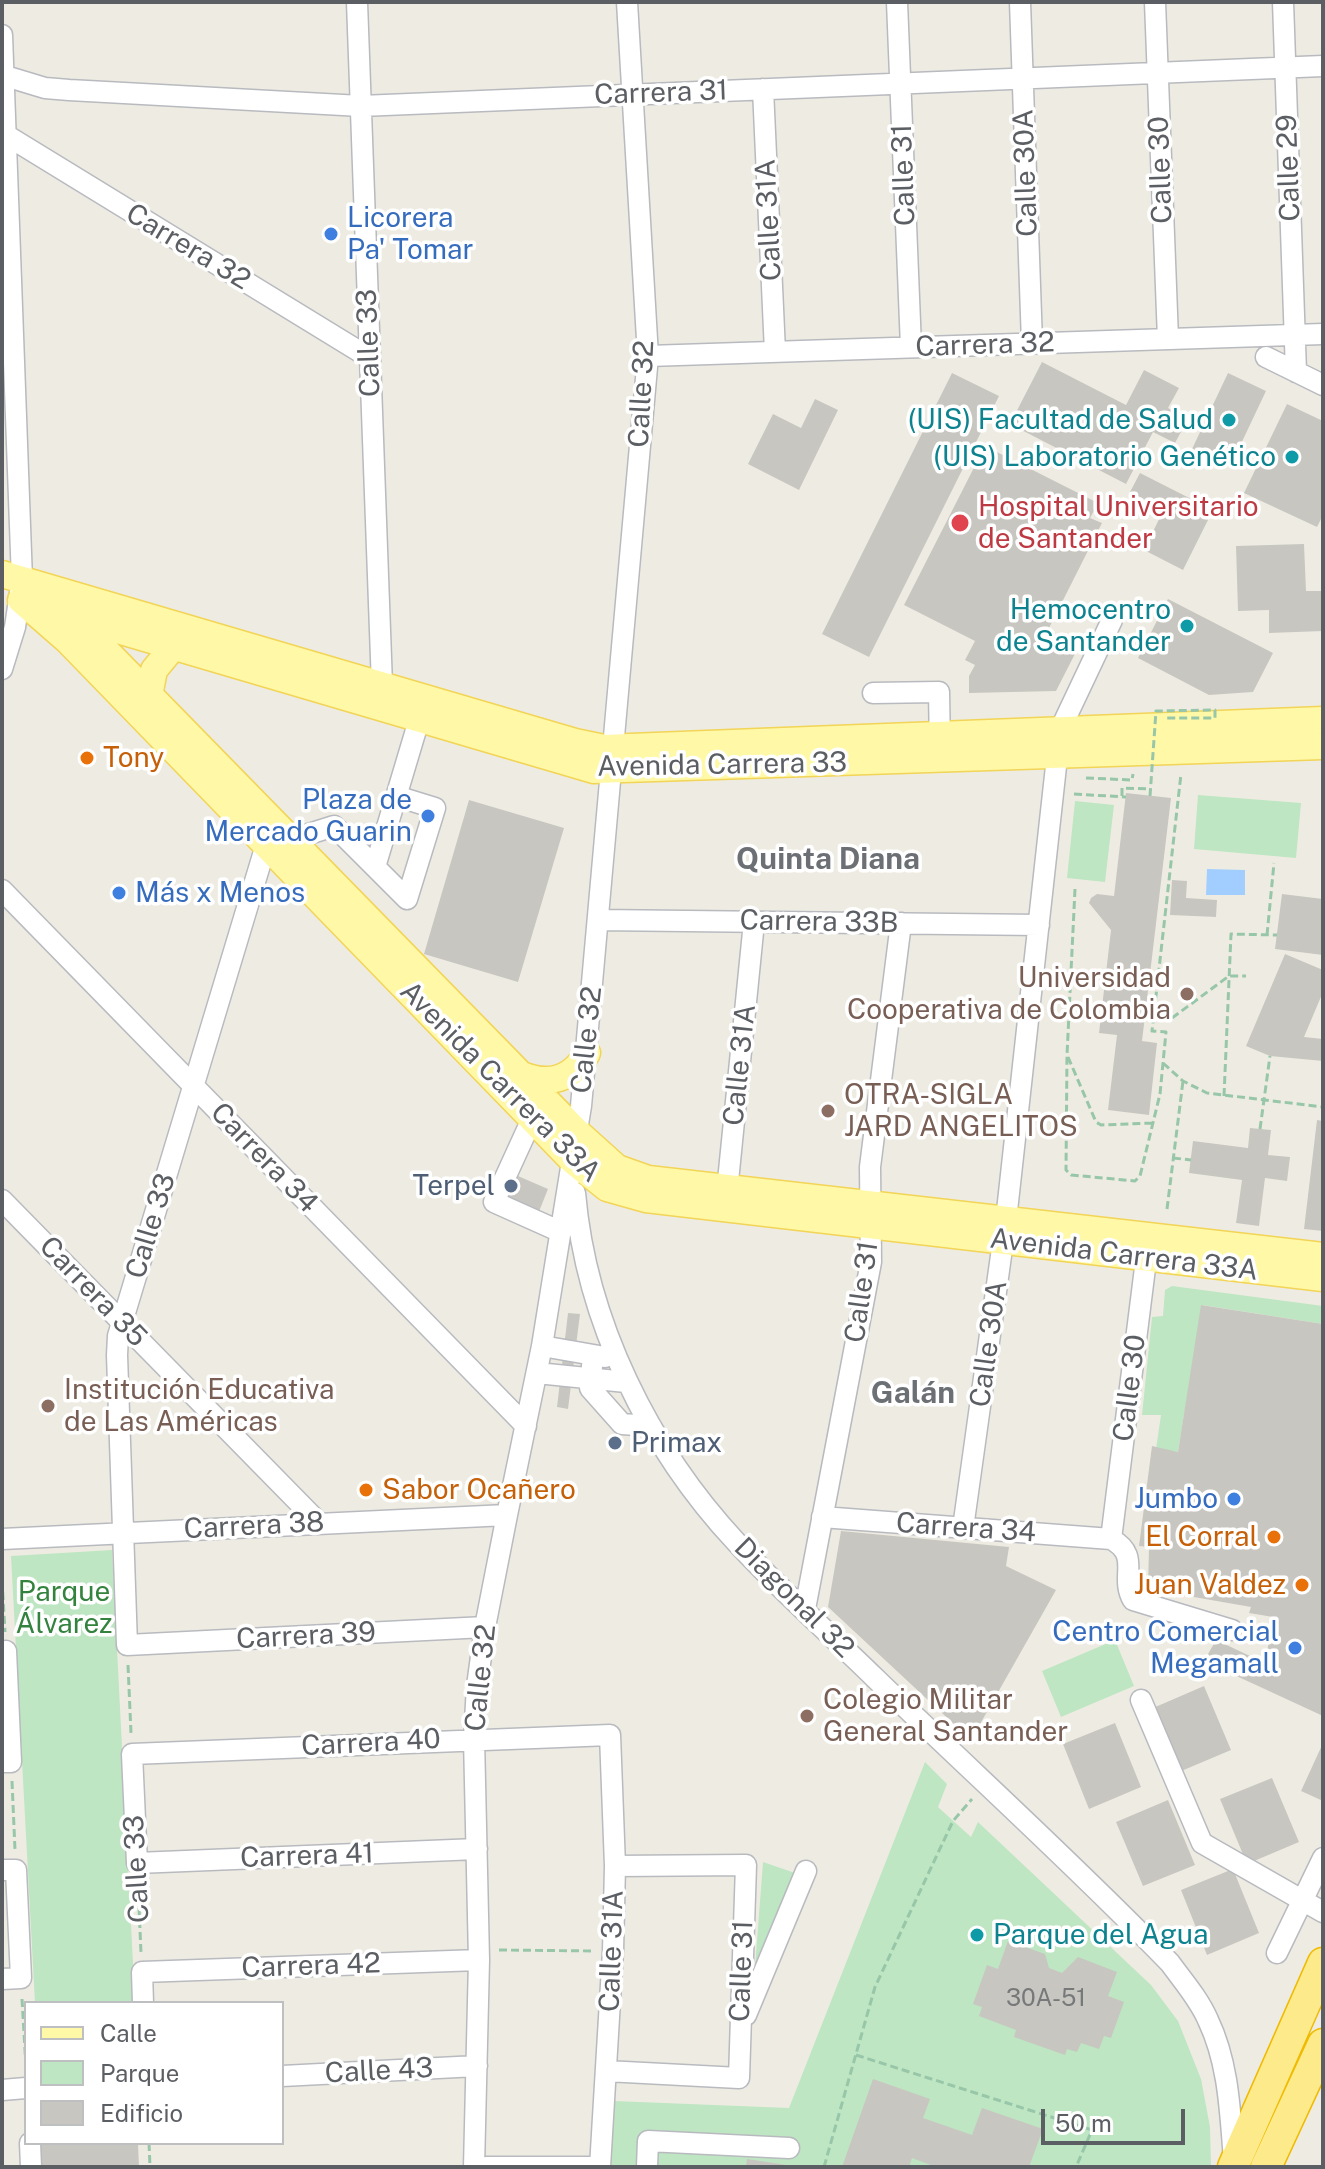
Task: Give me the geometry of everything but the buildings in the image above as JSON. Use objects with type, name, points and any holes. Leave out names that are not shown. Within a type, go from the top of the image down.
[{"type":"highway","points":[[1234,2166],[1323,1963]]},
{"type":"highway","points":[[1266,2167],[1323,2044]]},
{"type":"main road","name":"Avenida Carrera 33A","points":[[12,587],[74,618],[149,696],[278,843],[532,1119],[599,1183],[626,1195],[726,1198],[1311,1266]]},
{"type":"main road","name":"Avenida Carrera 33A","points":[[12,587],[617,1168],[636,1177],[726,1198]]},
{"type":"main road","name":"Avenida Carrera 33","points":[[12,587],[382,685],[575,742],[612,759]]},
{"type":"main road","name":"Avenida Carrera 33","points":[[74,618],[575,766],[612,759],[1059,743],[1323,720]]},
{"type":"main road","points":[[149,696],[154,670],[173,647]]},
{"type":"main road","name":"Avenida Carrera 33","points":[[1059,743],[1184,751],[1323,746]]},
{"type":"main road","points":[[522,1075],[542,1081],[560,1079],[576,1069],[587,1053]]},
{"type":"street","name":"Calle 33","points":[[357,2],[382,685]]},
{"type":"street","name":"Calle 32","points":[[474,2167],[479,1955],[474,1738],[485,1627],[542,1346],[573,1161],[587,1053],[648,356],[627,2]]},
{"type":"street","name":"Calle 31","points":[[897,2],[911,347]]},
{"type":"street","name":"Calle 30A","points":[[1020,2],[1032,343]]},
{"type":"street","name":"Calle 30","points":[[1155,2],[1168,339]]},
{"type":"street","name":"Calle 29","points":[[1283,2],[1296,372]]},
{"type":"street","points":[[2,35],[12,587],[2,669]]},
{"type":"street","name":"Carrera 31","points":[[3,86],[361,106],[1323,66]]},
{"type":"street","name":"Calle 31A","points":[[763,89],[775,352]]},
{"type":"street","name":"Carrera 32","points":[[6,135],[370,358]]},
{"type":"street","name":"Carrera 32","points":[[648,356],[1323,334]]},
{"type":"street","points":[[1266,357],[1323,385]]},
{"type":"street","name":"Calle 30A","points":[[963,1528],[1005,1231],[1059,743],[1112,620]]},
{"type":"street","points":[[873,693],[939,692],[940,747]]},
{"type":"street","points":[[375,867],[419,720]]},
{"type":"street","points":[[278,843],[334,826],[407,899],[435,808],[396,796]]},
{"type":"street","name":"Calle 33","points":[[127,1645],[117,1355],[122,1322],[193,1086],[278,843]]},
{"type":"street","name":"Carrera 34","points":[[2,890],[526,1426]]},
{"type":"street","name":"Carrera 33B","points":[[598,920],[1039,925]]},
{"type":"street","name":"Calle 31A","points":[[726,1198],[754,922]]},
{"type":"street","name":"Calle 31","points":[[805,1609],[871,1262],[870,1167],[901,923]]},
{"type":"street","points":[[532,1119],[494,1202],[561,1232]]},
{"type":"street","name":"Diagonal 32","points":[[573,1161],[584,1255],[617,1359],[626,1382],[672,1459],[735,1542],[1170,1963],[1192,1992],[1218,2043],[1227,2079],[1234,2166]]},
{"type":"street","name":"Carrera 35","points":[[2,1200],[318,1522]]},
{"type":"street","name":"Calle 30","points":[[1111,1539],[1148,1247]]},
{"type":"street","points":[[542,1346],[617,1359]]},
{"type":"street","points":[[593,1355],[590,1388],[622,1424],[651,1426]]},
{"type":"street","points":[[537,1373],[626,1382]]},
{"type":"street","name":"Carrera 38","points":[[2,1539],[507,1515]]},
{"type":"street","name":"Carrera 34","points":[[822,1517],[1111,1539]]},
{"type":"street","points":[[1111,1539],[1122,1545],[1128,1555],[1129,1592],[1133,1600],[1232,1630]]},
{"type":"street","name":"Carrera 39","points":[[127,1645],[485,1627]]},
{"type":"street","points":[[4,1652],[6,1762]]},
{"type":"street","points":[[1141,1700],[1202,1843],[1313,1906]]},
{"type":"street","name":"Calle 31A","points":[[600,2167],[615,1866],[610,1735]]},
{"type":"street","name":"Carrera 40","points":[[132,1754],[474,1738],[610,1735]]},
{"type":"street","name":"Calle 33","points":[[132,1754],[137,1863]]},
{"type":"street","name":"Carrera 41","points":[[137,1863],[477,1849]]},
{"type":"street","points":[[1277,1953],[1313,1906],[1323,1858]]},
{"type":"street","name":"Calle 31","points":[[606,2071],[739,2078],[746,1865],[615,1866]]},
{"type":"street","points":[[9,1870],[12,1979]]},
{"type":"street","points":[[740,2027],[806,1871]]},
{"type":"street","name":"Carrera 42","points":[[142,1972],[479,1955]]},
{"type":"street","points":[[142,1972],[143,2001]]},
{"type":"street","name":"Calle 43","points":[[284,2076],[477,2066]]},
{"type":"street","points":[[2,2090],[24,2088]]},
{"type":"street","points":[[647,2167],[648,2141],[789,2148]]},
{"type":"street","points":[[30,2145],[31,2167]]},
{"type":"street","points":[[486,2167],[593,2167]]},
{"type":"path","points":[[1150,796],[1156,711],[1215,710],[1215,718],[1166,718]]},
{"type":"path","points":[[1075,889],[1065,1167],[1068,1174],[1135,1181],[1140,1176],[1160,1094],[1166,1032],[1152,1031],[1184,751]]},
{"type":"path","points":[[1075,778],[1132,780]]},
{"type":"path","points":[[1075,786],[1074,794],[1124,797],[1122,788],[1150,789]]},
{"type":"path","points":[[1267,935],[1274,863]]},
{"type":"path","points":[[1224,1096],[1231,934],[1277,935]]},
{"type":"path","points":[[1172,1018],[1229,976],[1246,976]]},
{"type":"path","points":[[1067,1055],[1096,1122],[1101,1125],[1153,1123]]},
{"type":"path","points":[[1260,1129],[1270,1056]]},
{"type":"path","points":[[1163,1063],[1183,1081],[1207,1093],[1323,1107]]},
{"type":"path","points":[[1167,1209],[1183,1081]]},
{"type":"path","points":[[1173,1158],[1191,1160]]},
{"type":"path","points":[[2,1580],[4,1652]]},
{"type":"path","points":[[127,1645],[132,1754]]},
{"type":"path","points":[[6,1762],[9,1870]]},
{"type":"path","points":[[824,2167],[875,1987],[953,1821],[984,1784]]},
{"type":"path","name":"Calle 33","points":[[137,1863],[142,1972]]},
{"type":"path","points":[[479,1955],[613,1951]]},
{"type":"path","points":[[12,1979],[24,2058]]},
{"type":"path","points":[[855,2055],[1092,2130],[1076,2167]]},
{"type":"path","points":[[149,2145],[150,2167]]},
{"type":"green space","points":[[1198,795],[1301,803],[1296,858],[1194,849]]},
{"type":"green space","points":[[1075,801],[1114,805],[1105,882],[1067,878]]},
{"type":"green space","points":[[1172,1286],[1323,1306],[1323,1324],[1202,1305],[1178,1452],[1156,1449],[1161,1415],[1142,1415],[1152,1317],[1163,1316],[1165,1290]]},
{"type":"green space","name":"Parque Álvarez","points":[[112,1550],[135,2001],[35,2001],[11,1556]]},
{"type":"green space","points":[[1115,1640],[1134,1686],[1061,1717],[1042,1671]]},
{"type":"green space","name":"Parque del Agua","points":[[925,1762],[947,1784],[938,1807],[971,1837],[978,1822],[1151,1985],[1178,2021],[1201,2079],[1210,2127],[1211,2167],[611,2167],[614,2101],[789,2108]]},
{"type":"green space","points":[[763,1862],[798,1874],[754,1980]]},
{"type":"water","points":[[1207,869],[1245,870],[1245,895],[1206,895]]},
{"type":"place","name":"Licorera Pa' Tomar","points":[[331,234]]},
{"type":"place","name":"(UIS) Facultad de Salud","points":[[1229,420]]},
{"type":"place","name":"(UIS) Laboratorio Genético","points":[[1292,457]]},
{"type":"place","name":"Hospital Universitario de Santander","points":[[960,523]]},
{"type":"place","name":"Hemocentro de Santander","points":[[1187,626]]},
{"type":"place","name":"Tony","points":[[87,758]]},
{"type":"place","name":"Plaza de Mercado Guarin","points":[[428,816]]},
{"type":"place","name":"Más x Menos","points":[[119,893]]},
{"type":"place","name":"Universidad Cooperativa de Colombia","points":[[1187,994]]},
{"type":"place","name":"OTRA-SIGLA JARD ANGELITOS","points":[[828,1111]]},
{"type":"place","name":"Terpel","points":[[511,1186]]},
{"type":"place","name":"Institución Educativa de Las Américas","points":[[48,1406]]},
{"type":"place","name":"Primax","points":[[615,1443]]},
{"type":"place","name":"Sabor Ocañero","points":[[366,1490]]},
{"type":"place","name":"Jumbo","points":[[1234,1499]]},
{"type":"place","name":"El Corral","points":[[1274,1537]]},
{"type":"place","name":"Juan Valdez","points":[[1302,1585]]},
{"type":"place","name":"Centro Comercial Megamall","points":[[1295,1648]]},
{"type":"place","name":"Colegio Militar General Santander","points":[[807,1716]]},
{"type":"place","name":"Parque del Agua","points":[[977,1935]]},
{"type":"district","name":"Quinta Diana","points":[[828,860]]},
{"type":"district","name":"Galán","points":[[913,1394]]}]
